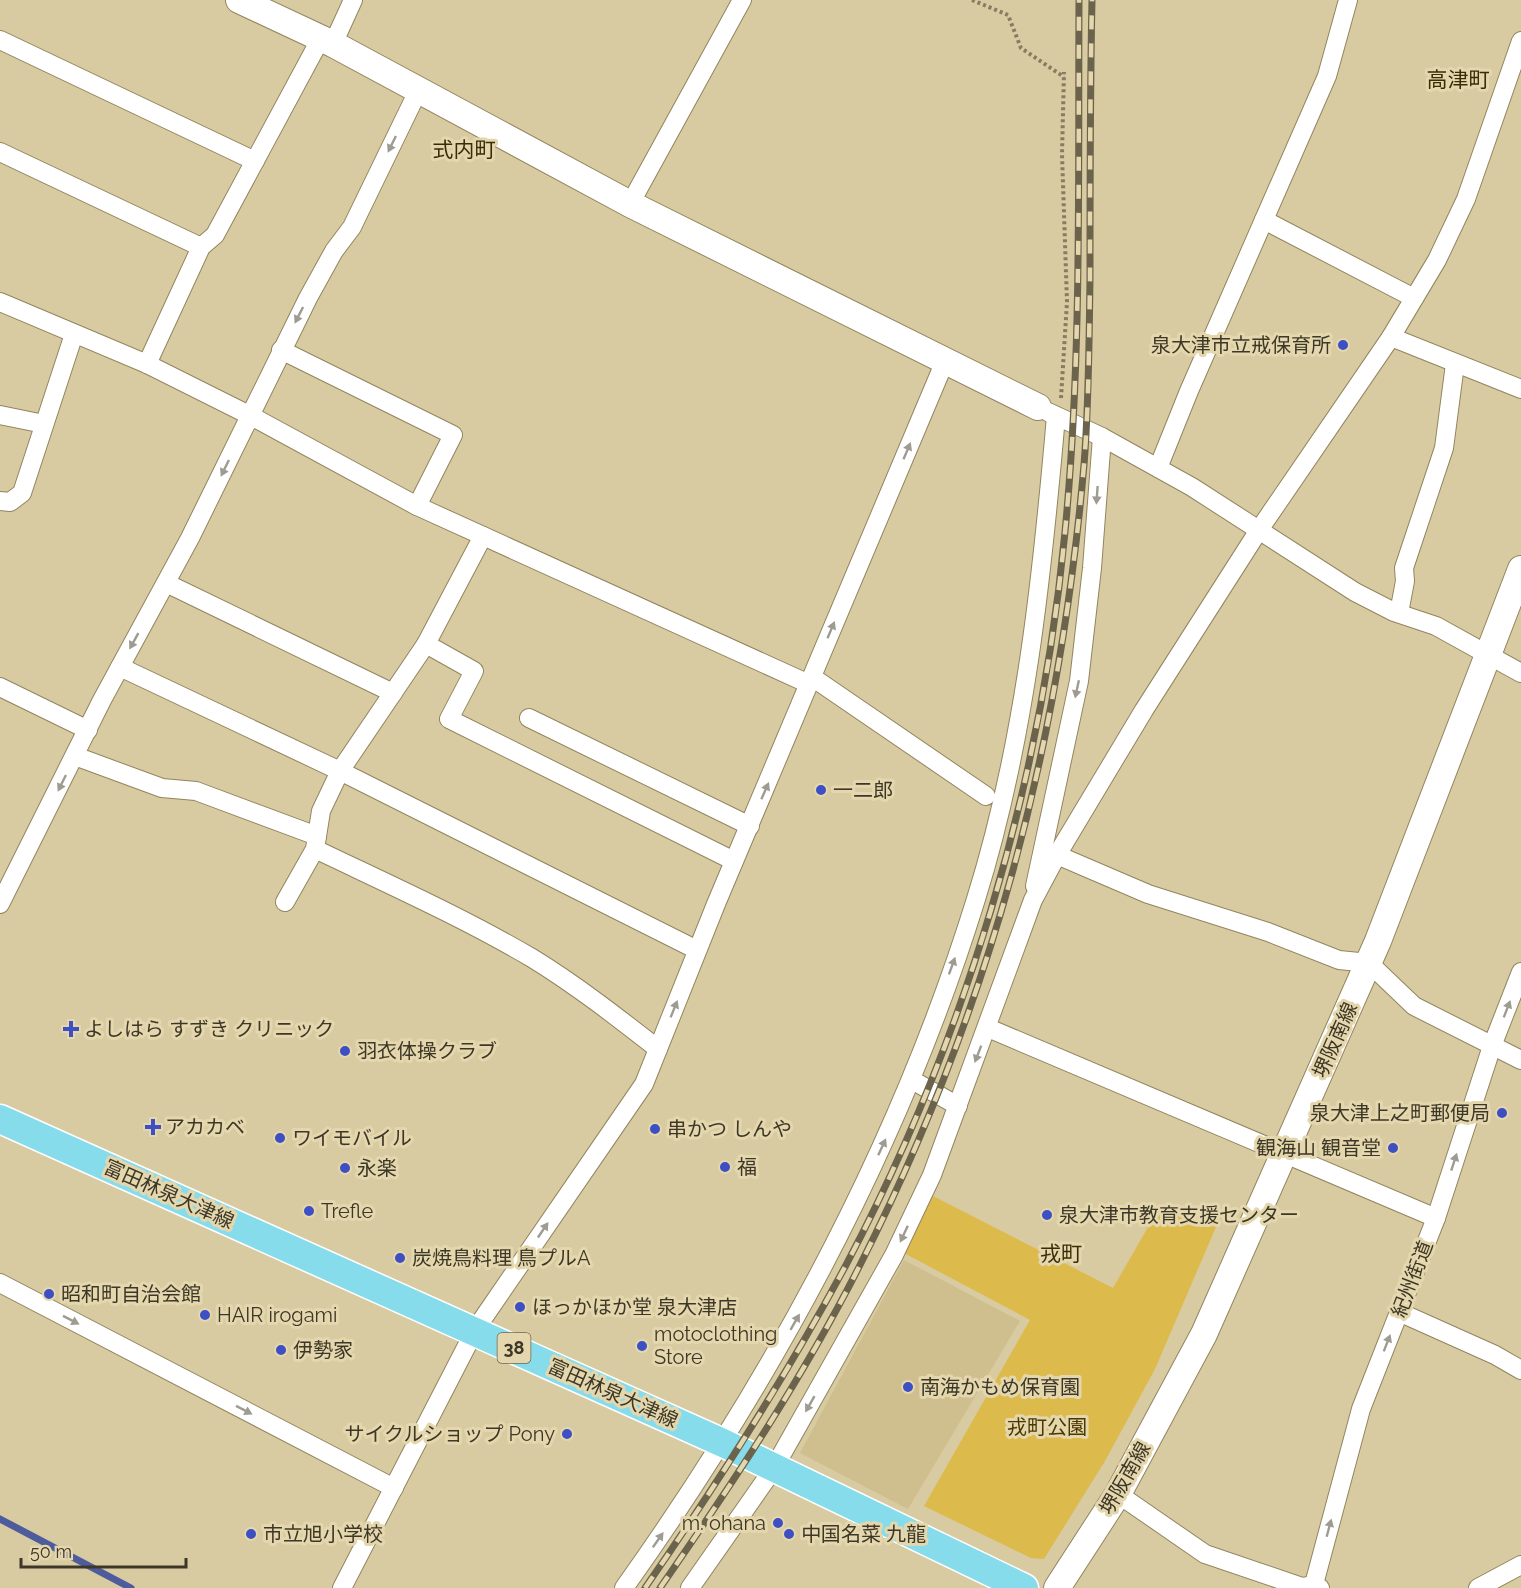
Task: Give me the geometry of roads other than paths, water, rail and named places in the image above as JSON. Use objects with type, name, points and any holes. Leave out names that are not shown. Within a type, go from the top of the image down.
[{"type":"main road","points":[[239,0],[327,41],[418,92],[630,204],[1051,413]]},
{"type":"main road","name":"堺阪南線","points":[[1057,1588],[1118,1494],[1204,1334],[1369,963],[1521,569]]},
{"type":"main road","name":"富田林泉大津線","points":[[0,1119],[723,1443],[1024,1588]]},
{"type":"street","points":[[147,364],[201,247],[215,235],[255,161],[353,0]]},
{"type":"street","points":[[630,204],[742,0]]},
{"type":"street","points":[[1158,468],[1327,76],[1348,0]]},
{"type":"street","points":[[0,40],[255,161]]},
{"type":"street","points":[[690,1588],[774,1468],[894,1255],[932,1175],[988,1028],[1033,900],[1057,855],[1144,710],[1259,530],[1391,337],[1437,260],[1466,199],[1521,41]]},
{"type":"street","points":[[0,904],[251,416],[281,350],[334,251],[352,226],[418,92]]},
{"type":"street","points":[[0,152],[201,247]]},
{"type":"street","points":[[1264,220],[1414,298]]},
{"type":"street","points":[[0,302],[147,364],[251,416],[417,506],[810,680],[986,796]]},
{"type":"street","points":[[0,501],[10,502],[22,493],[74,334]]},
{"type":"street","points":[[1391,337],[1521,389]]},
{"type":"street","points":[[281,350],[453,435],[417,506]]},
{"type":"street","points":[[342,1588],[475,1330],[644,1084],[734,861],[945,361]]},
{"type":"street","points":[[1399,613],[1405,581],[1404,568],[1444,448],[1455,364]]},
{"type":"street","points":[[624,1588],[723,1443],[796,1319],[843,1231],[912,1080],[976,898],[997,820],[1035,622],[1051,413],[1102,437],[1158,468],[1355,592],[1399,613],[1436,626],[1521,673]]},
{"type":"street","points":[[0,415],[44,424]]},
{"type":"street","points":[[1033,900],[1040,854],[1079,681],[1092,568],[1102,437]]},
{"type":"street","points":[[285,902],[316,842],[321,811],[340,771],[426,644],[483,536]]},
{"type":"street","points":[[166,583],[393,693]]},
{"type":"street","points":[[426,644],[474,671],[449,719],[734,861]]},
{"type":"street","points":[[120,667],[340,771],[697,950]]},
{"type":"street","points":[[0,687],[88,730]]},
{"type":"street","points":[[529,718],[750,826]]},
{"type":"street","points":[[75,756],[162,788],[196,790],[316,842],[533,959],[584,992],[658,1049]]},
{"type":"street","points":[[1057,855],[1148,894],[1268,932],[1340,960],[1369,963],[1414,1006],[1521,1060]]},
{"type":"street","name":"紀州街道","points":[[1315,1587],[1361,1409],[1436,1218],[1492,1046],[1521,972]]},
{"type":"street","points":[[988,1028],[1436,1218]]},
{"type":"street","points":[[912,1080],[958,1106]]},
{"type":"street","points":[[0,1283],[394,1488]]},
{"type":"street","points":[[1399,1312],[1496,1355],[1521,1370]]},
{"type":"street","points":[[1118,1494],[1205,1554],[1302,1587],[1315,1587]]},
{"type":"street","points":[[1478,1588],[1521,1565]]},
{"type":"waterway","points":[[0,1519],[131,1588]]},
{"type":"railway","points":[[645,1588],[750,1430],[799,1348],[846,1265],[889,1179],[927,1091],[961,1001],[991,909],[1017,816],[1054,627],[1065,532],[1077,333],[1079,0]]},
{"type":"railway","points":[[660,1588],[766,1430],[815,1349],[860,1265],[906,1169],[946,1072],[981,975],[1011,876],[1036,776],[1057,674],[1073,571],[1084,465],[1089,349],[1092,0]]},
{"type":"place","name":"泉大津市立戒保育所","points":[[1343,345]]},
{"type":"place","name":"一二郎","points":[[821,790]]},
{"type":"place","name":"よしはら すずき クリニック","points":[[71,1029]]},
{"type":"place","name":"羽衣体操クラブ","points":[[345,1051]]},
{"type":"place","name":"泉大津上之町郵便局","points":[[1502,1113]]},
{"type":"place","name":"アカカベ","points":[[153,1127]]},
{"type":"place","name":"串かつ しんや","points":[[655,1129]]},
{"type":"place","name":"ワイモバイル","points":[[280,1138]]},
{"type":"place","name":"観海山 観音堂","points":[[1393,1148]]},
{"type":"place","name":"福","points":[[725,1167]]},
{"type":"place","name":"永楽","points":[[345,1168]]},
{"type":"place","name":"Trefle","points":[[309,1211]]},
{"type":"place","name":"泉大津市教育支援センター","points":[[1047,1215]]},
{"type":"place","name":"炭焼鳥料理 鳥プルA","points":[[400,1258]]},
{"type":"place","name":"昭和町自治会館","points":[[49,1294]]},
{"type":"place","name":"ほっかほか堂 泉大津店","points":[[520,1307]]},
{"type":"place","name":"HAIR irogami","points":[[205,1315]]},
{"type":"place","name":"motoclothing Store","points":[[642,1346]]},
{"type":"place","name":"伊勢家","points":[[281,1350]]},
{"type":"place","name":"南海かもめ保育園","points":[[908,1387]]},
{"type":"place","name":"サイクルショップ Pony","points":[[567,1434]]},
{"type":"place","name":"m. ohana","points":[[778,1523]]},
{"type":"place","name":"市立旭小学校","points":[[251,1534]]},
{"type":"place","name":"中国名菜 九龍","points":[[789,1534]]},
{"type":"district","name":"高津町","points":[[1458,80]]},
{"type":"district","name":"式内町","points":[[464,150]]},
{"type":"district","name":"戎町","points":[[1061,1254]]},
{"type":"park label","name":"戎町公園","points":[[1047,1427]]}]
